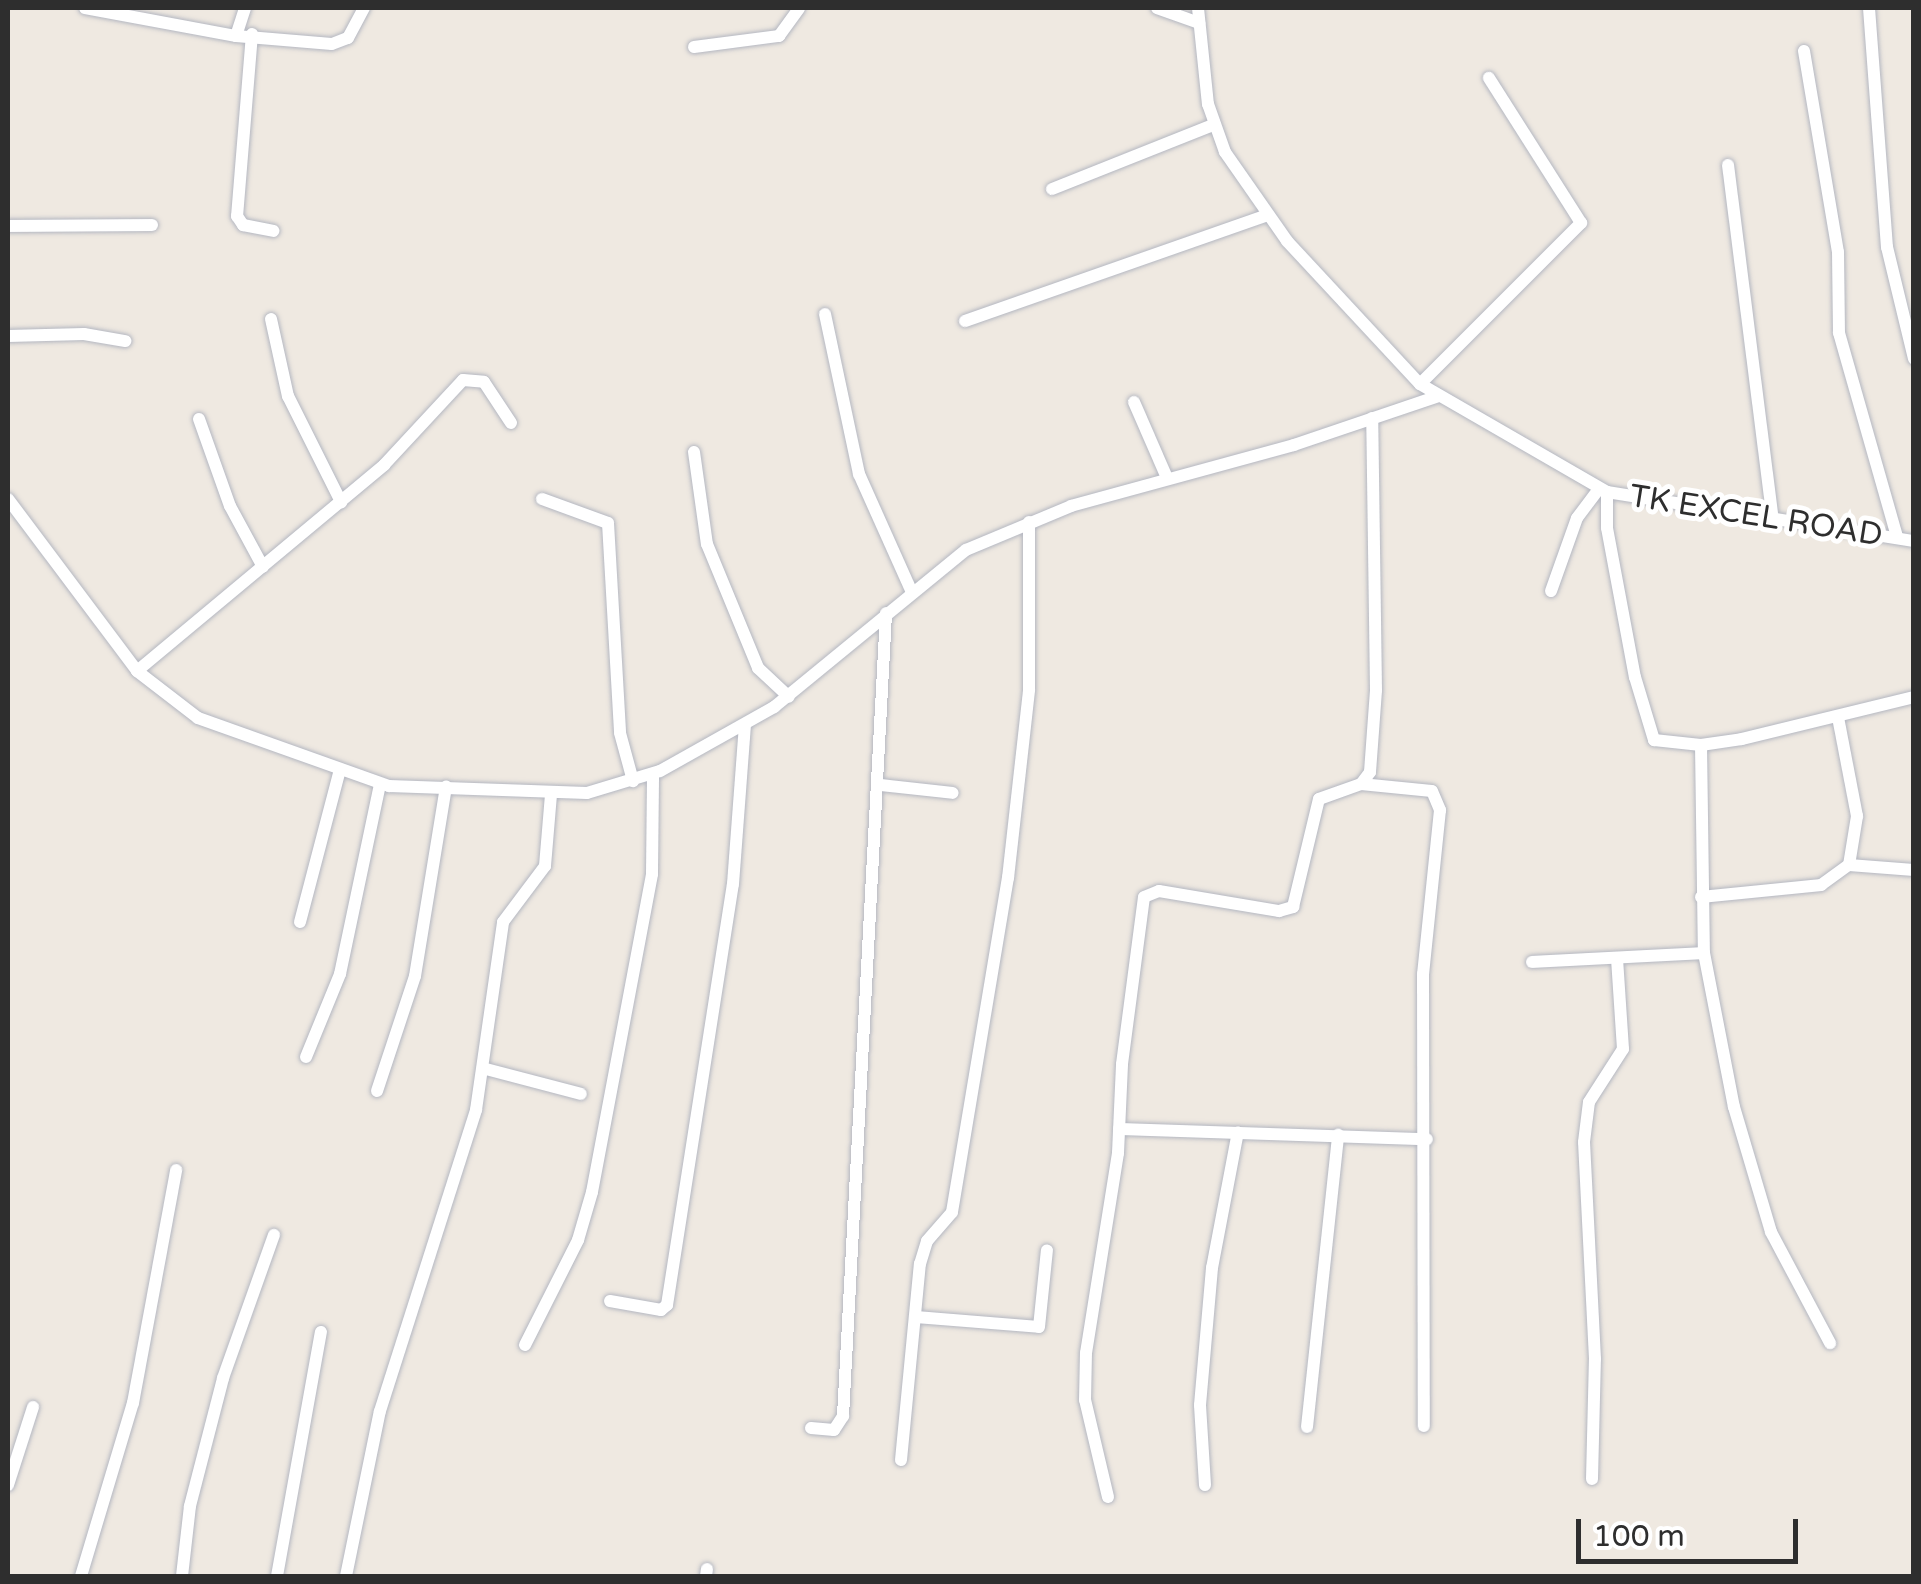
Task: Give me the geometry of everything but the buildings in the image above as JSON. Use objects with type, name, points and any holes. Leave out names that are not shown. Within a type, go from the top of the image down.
[{"type":"street","points":[[85,8],[236,36],[252,34],[338,44],[364,8]]},
{"type":"street","points":[[236,36],[245,8]]},
{"type":"street","points":[[694,48],[779,36],[799,8]]},
{"type":"street","points":[[1158,8],[1199,23]]},
{"type":"street","name":"TK EXCEL ROAD","points":[[1198,8],[1215,124],[1225,152],[1267,215],[1357,323],[1420,384],[1603,491],[1914,541]]},
{"type":"street","points":[[1869,8],[1887,248],[1914,359]]},
{"type":"street","points":[[252,34],[237,216],[243,225],[273,230]]},
{"type":"street","points":[[1804,51],[1838,252],[1839,333],[1897,538]]},
{"type":"street","points":[[1420,384],[1581,223],[1489,78]]},
{"type":"street","points":[[1052,189],[1215,124]]},
{"type":"street","points":[[1728,165],[1773,521]]},
{"type":"street","points":[[966,321],[1267,215]]},
{"type":"street","points":[[8,226],[152,224]]},
{"type":"street","points":[[824,314],[860,474],[911,590]]},
{"type":"street","points":[[271,319],[288,396],[341,502]]},
{"type":"street","points":[[8,336],[50,332],[125,341]]},
{"type":"street","points":[[137,671],[341,502],[464,380],[484,382],[511,423]]},
{"type":"street","points":[[8,499],[137,671],[198,718],[380,784],[551,795],[653,774],[745,725],[788,697],[911,590],[966,550],[1028,522],[1440,396]]},
{"type":"street","points":[[1134,402],[1167,478]]},
{"type":"street","points":[[1361,784],[1375,758],[1372,418]]},
{"type":"street","points":[[199,419],[230,506],[262,567]]},
{"type":"street","points":[[694,452],[707,544],[758,668],[788,697]]},
{"type":"street","points":[[1551,590],[1577,518],[1603,491]]},
{"type":"street","points":[[1603,491],[1646,728],[1660,743],[1701,745],[1914,697]]},
{"type":"street","points":[[542,499],[608,524],[620,733],[633,781]]},
{"type":"street","points":[[901,1460],[923,1251],[952,1212],[1008,878],[1028,690],[1028,522]]},
{"type":"street","points":[[811,1428],[834,1430],[844,1416],[858,1068],[881,785],[886,613]]},
{"type":"street","points":[[1838,717],[1857,816],[1849,865]]},
{"type":"street","points":[[610,1302],[661,1310],[667,1305],[733,884],[745,725]]},
{"type":"street","points":[[1701,745],[1704,953],[1750,1167],[1771,1232],[1830,1343]]},
{"type":"street","points":[[300,922],[340,770]]},
{"type":"street","points":[[525,1346],[578,1240],[592,1192],[652,874],[653,774]]},
{"type":"street","points":[[306,1057],[340,974],[380,784]]},
{"type":"street","points":[[1108,1497],[1084,1388],[1120,1129],[1146,895],[1159,890],[1278,911],[1293,907],[1320,799],[1361,784],[1432,791],[1439,799],[1424,974],[1428,1139],[1424,1426]]},
{"type":"street","points":[[881,785],[953,793]]},
{"type":"street","points":[[377,1091],[415,976],[446,787]]},
{"type":"street","points":[[346,1576],[380,1411],[486,1068],[504,922],[545,866],[551,795]]},
{"type":"street","points":[[1701,898],[1821,886],[1849,865],[1914,870]]},
{"type":"street","points":[[1532,962],[1704,953]]},
{"type":"street","points":[[1592,1480],[1595,1360],[1584,1142],[1589,1102],[1623,1049],[1617,959]]},
{"type":"street","points":[[486,1068],[581,1094]]},
{"type":"street","points":[[1120,1129],[1428,1139]]},
{"type":"street","points":[[1205,1485],[1200,1405],[1206,1324],[1214,1242],[1238,1132]]},
{"type":"street","points":[[1307,1428],[1338,1135]]},
{"type":"street","points":[[80,1576],[134,1403],[176,1170]]},
{"type":"street","points":[[182,1576],[190,1506],[223,1378],[274,1234]]},
{"type":"street","points":[[916,1317],[1039,1327],[1047,1250]]},
{"type":"street","points":[[277,1576],[321,1332]]},
{"type":"street","points":[[8,1485],[33,1408]]}]
